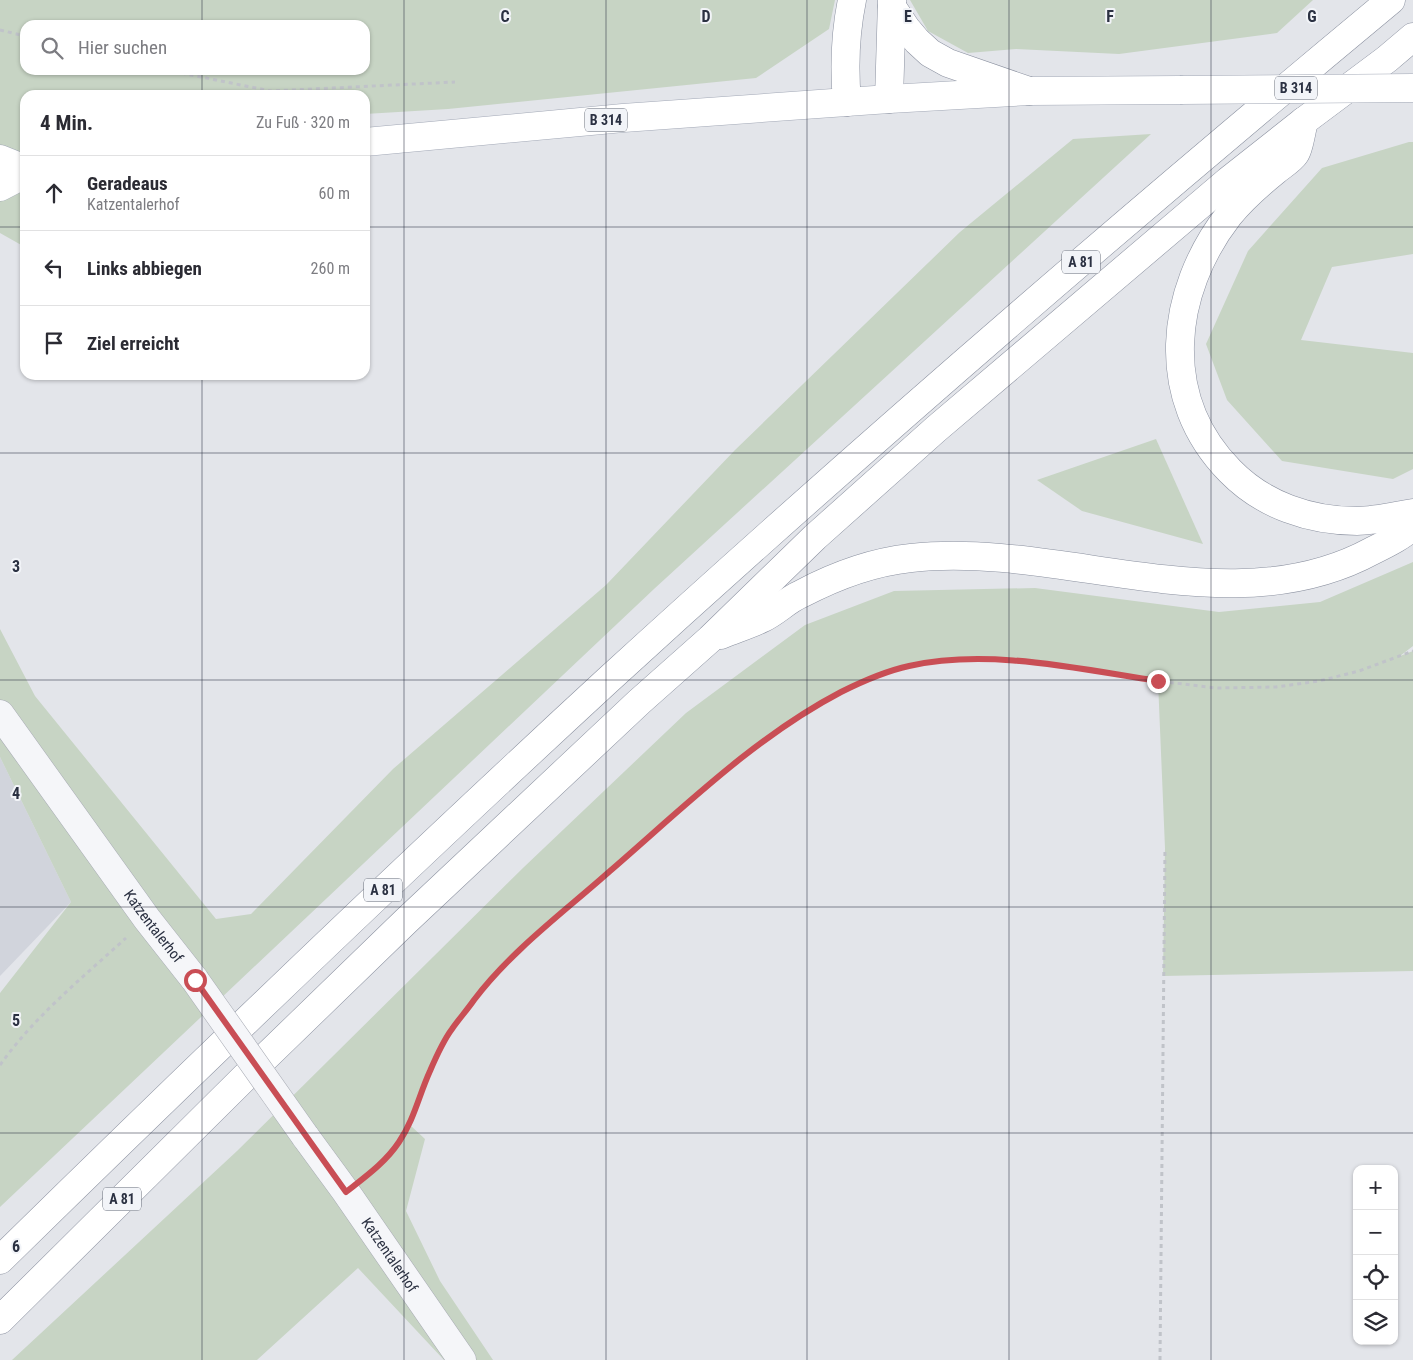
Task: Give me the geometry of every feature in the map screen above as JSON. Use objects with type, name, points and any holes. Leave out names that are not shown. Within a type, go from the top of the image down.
[{"type":"main road","points":[[847,102],[845,54],[847,24],[852,0]]},
{"type":"main road","name":"A 81","points":[[0,1260],[379,894],[610,678],[920,400],[1239,127],[1392,0]]},
{"type":"main road","points":[[892,4],[906,28],[930,53],[948,62],[1029,91]]},
{"type":"main road","points":[[889,100],[892,4]]},
{"type":"main road","name":"A 81","points":[[0,1320],[245,1077],[406,921],[639,702],[710,639],[815,537],[936,429],[1228,181],[1413,37]]},
{"type":"main road","name":"B 314","points":[[370,142],[623,118],[1029,91],[1413,88]]},
{"type":"main road","points":[[1304,121],[1296,153],[1261,183],[1230,214],[1208,246],[1197,268],[1182,316],[1180,348],[1186,396],[1194,419],[1222,464],[1240,481],[1263,498],[1291,511],[1324,519],[1358,521],[1413,513]]},
{"type":"main road","points":[[0,159],[20,167]]},
{"type":"main road","points":[[0,187],[20,177]]},
{"type":"main road","points":[[710,639],[764,618],[799,594],[836,578],[874,564],[910,558],[952,555],[995,556],[1183,581],[1212,584],[1255,583],[1294,578],[1328,570],[1360,557],[1406,533],[1413,526]]},
{"type":"street","name":"Katzentalerhof","points":[[0,714],[147,919],[195,980],[346,1192],[462,1360]]},
{"type":"path","points":[[0,30],[20,35]]},
{"type":"path","points":[[191,75],[266,90]]},
{"type":"path","points":[[291,90],[455,82]]},
{"type":"path","points":[[346,1192],[380,1165],[398,1145],[410,1125],[430,1072],[450,1031],[480,992],[516,953],[729,768],[781,728],[819,704],[851,687],[908,666],[940,660],[988,659],[1030,662],[1216,688],[1276,687],[1319,681],[1359,671],[1413,651]]},
{"type":"path","points":[[1160,1360],[1165,848]]},
{"type":"path","points":[[0,1065],[16,1043],[51,1006],[147,919]]},
{"type":"shaded area","points":[[0,757],[71,902],[0,976]]},
{"type":"green space","points":[[0,0],[835,0],[829,29],[756,78],[448,109],[370,114],[370,90],[20,90],[20,244],[0,233]]},
{"type":"green space","points":[[910,0],[1313,0],[1277,33],[1119,54],[1016,49],[968,53],[928,31]]},
{"type":"green space","points":[[1151,134],[654,589],[0,1207],[0,993],[71,902],[0,757],[0,629],[35,696],[216,919],[251,914],[393,769],[606,585],[735,450],[960,232],[1073,139]]},
{"type":"green space","points":[[1413,142],[1413,254],[1332,267],[1301,340],[1413,353],[1413,469],[1393,479],[1282,461],[1227,400],[1206,344],[1248,251],[1322,168]]},
{"type":"green space","points":[[1156,439],[1203,544],[1082,511],[1037,480]]},
{"type":"green space","points":[[1413,562],[1413,646],[1400,656],[1413,651],[1413,971],[1163,976],[1165,848],[1158,681],[1029,662],[988,659],[940,660],[908,666],[851,687],[819,704],[781,728],[729,768],[516,953],[480,992],[450,1031],[430,1072],[410,1125],[425,1139],[406,1211],[440,1281],[493,1360],[444,1360],[358,1268],[257,1360],[12,1360],[237,1151],[524,867],[686,713],[805,625],[894,591],[1035,588],[1219,612],[1320,602]]},
{"type":"route","points":[[195,980],[346,1192],[380,1165],[398,1145],[410,1125],[430,1072],[450,1031],[480,992],[516,953],[729,768],[781,728],[819,704],[851,687],[880,675],[908,666],[940,660],[988,659],[1030,662],[1158,681]]}]
